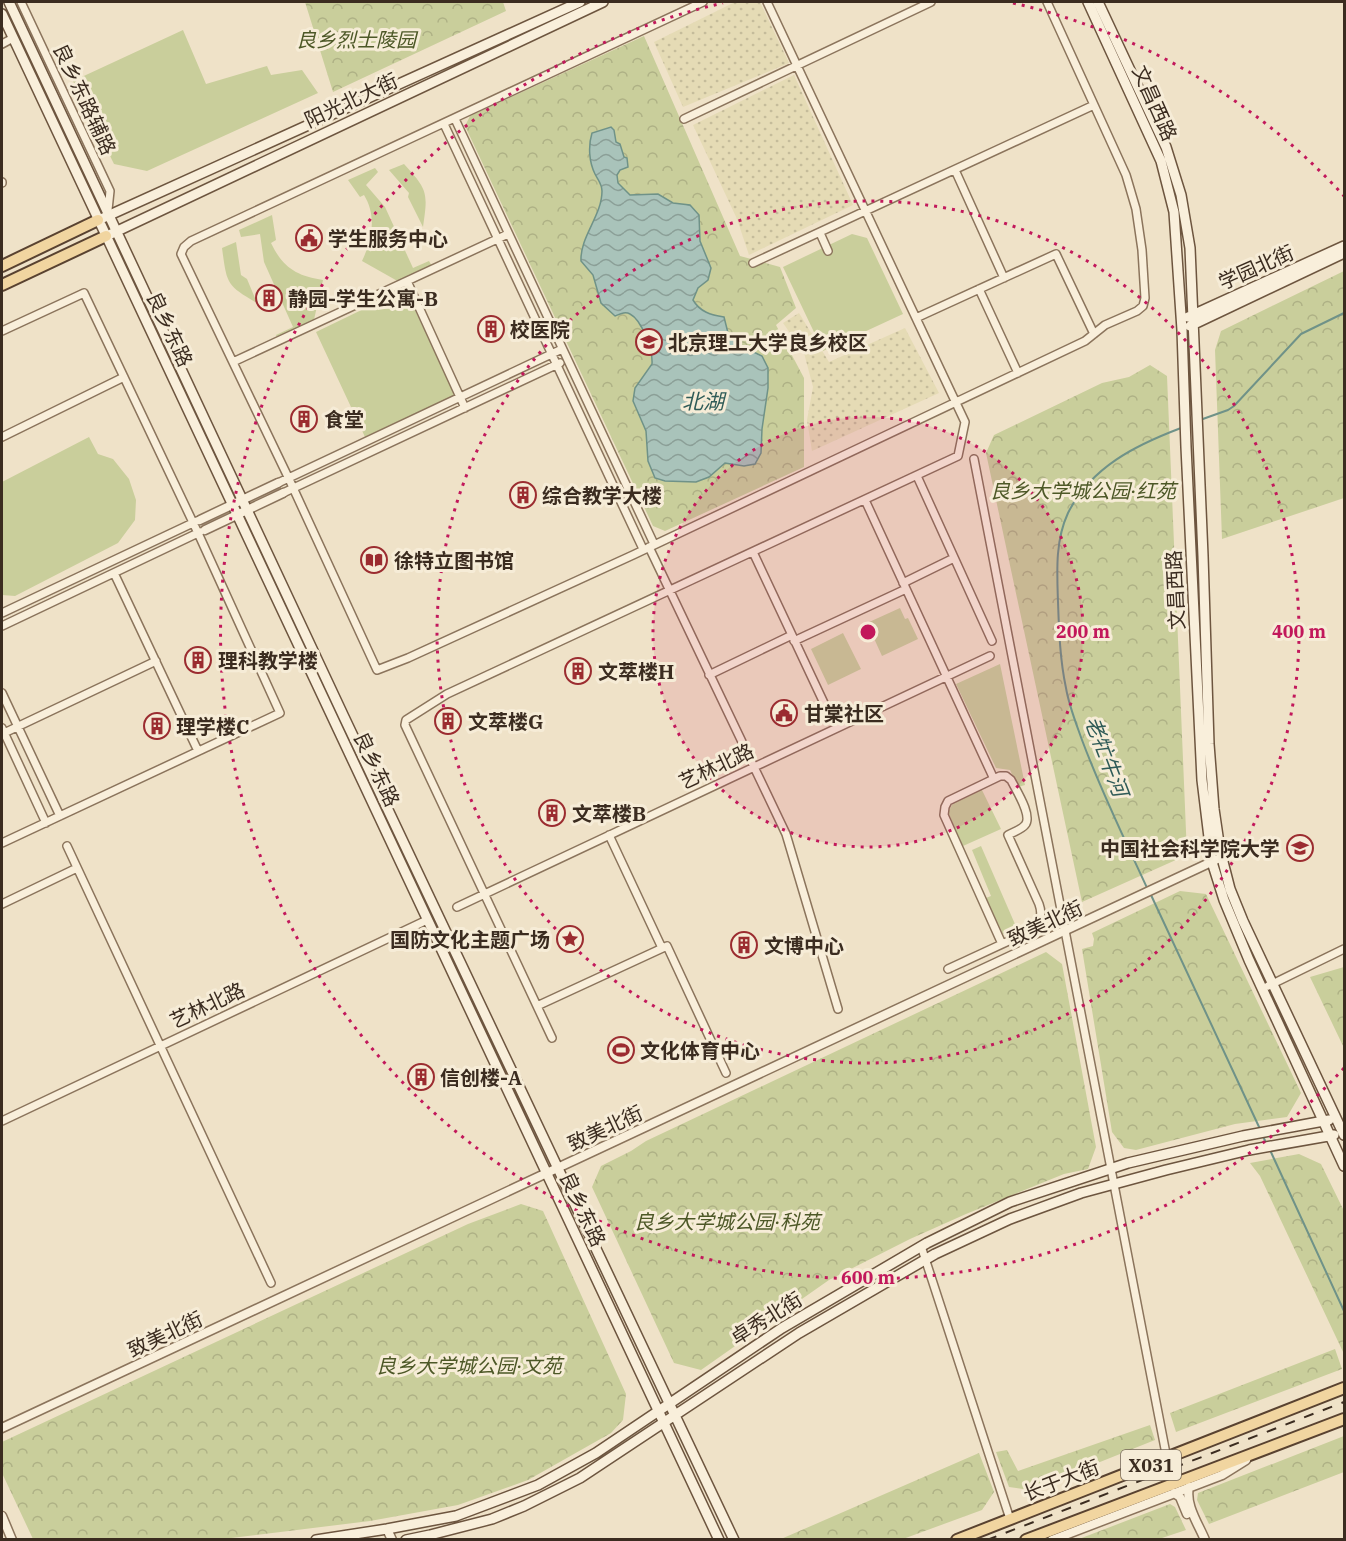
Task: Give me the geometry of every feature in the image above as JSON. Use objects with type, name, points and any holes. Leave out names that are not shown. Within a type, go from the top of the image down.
[{"type":"main road","name":"良乡东路","points":[[9,2],[232,505],[340,719],[558,1168],[734,1539]]},
{"type":"main road","name":"阳光北大街","points":[[105,216],[580,2]]},
{"type":"main road","name":"阳光北大街","points":[[111,234],[603,2]]},
{"type":"main road","name":"文昌西路","points":[[1088,2],[1161,161],[1174,212],[1182,325],[1202,780],[1212,862],[1232,919],[1262,990],[1344,1166]]},
{"type":"main road","name":"文昌西路","points":[[1098,2],[1166,147],[1181,195],[1190,248],[1209,744],[1214,808],[1222,857],[1230,889],[1344,1135]]},
{"type":"main road","name":"良乡东路","points":[[2,14],[105,216]]},
{"type":"main road","points":[[2,266],[105,216]]},
{"type":"main road","name":"良乡东路","points":[[111,234],[243,500],[428,920],[719,1539]]},
{"type":"main road","points":[[2,285],[111,234]]},
{"type":"main road","name":"学园北街","points":[[1182,325],[1344,246]]},
{"type":"main road","name":"学园北街","points":[[1193,319],[1344,254]]},
{"type":"main road","name":"卓秀北街","points":[[316,1539],[456,1516],[513,1496],[572,1468],[658,1413],[782,1328],[921,1246],[1010,1202],[1110,1168],[1243,1136],[1337,1118]]},
{"type":"main road","name":"卓秀北街","points":[[406,1539],[492,1519],[524,1506],[589,1473],[799,1333],[925,1260],[1010,1219],[1081,1193],[1166,1170],[1249,1150],[1344,1135]]},
{"type":"main road","name":"长于大街","points":[[957,1539],[1167,1459],[1344,1388]]},
{"type":"main road","name":"X031","points":[[1026,1539],[1344,1419]]},
{"type":"street","name":"良乡东路辅路","points":[[21,2],[110,191],[105,216]]},
{"type":"street","points":[[703,2],[191,241],[184,247],[181,254],[289,478],[376,670],[408,658],[649,547],[1018,373],[1085,341],[1105,325],[1143,306],[1145,298],[1142,250],[1136,209],[1126,174],[1047,2]]},
{"type":"street","points":[[552,1038],[405,725],[406,720],[447,694],[958,456],[965,422],[767,2]]},
{"type":"street","points":[[684,119],[931,2]]},
{"type":"street","points":[[2,44],[13,38]]},
{"type":"street","points":[[753,263],[1094,105]]},
{"type":"street","points":[[454,119],[562,349],[669,591],[786,834],[838,1009]]},
{"type":"street","points":[[444,124],[556,365],[649,547]]},
{"type":"street","points":[[955,170],[1004,278]]},
{"type":"street","points":[[820,233],[828,251]]},
{"type":"street","points":[[233,362],[507,234]]},
{"type":"street","points":[[916,318],[1056,254],[1094,334]]},
{"type":"street","points":[[407,281],[465,408]]},
{"type":"street","points":[[979,289],[1018,373]]},
{"type":"street","points":[[2,331],[84,293],[197,522],[280,713],[2,843]]},
{"type":"street","points":[[2,613],[562,349]]},
{"type":"street","points":[[2,626],[567,360]]},
{"type":"street","points":[[2,437],[124,377]]},
{"type":"street","points":[[974,459],[1167,1459]]},
{"type":"street","points":[[917,476],[992,641]]},
{"type":"street","points":[[865,500],[993,777]]},
{"type":"street","points":[[753,552],[831,718]]},
{"type":"street","points":[[709,675],[905,586],[954,558]]},
{"type":"street","points":[[114,573],[198,751]]},
{"type":"street","name":"艺林北路","points":[[457,906],[990,656]]},
{"type":"street","points":[[46,823],[2,732],[156,661]]},
{"type":"street","points":[[2,693],[60,816]]},
{"type":"street","points":[[948,969],[1026,933],[1038,925],[1041,910],[1008,835],[1023,828],[1028,816],[1011,780],[1006,776],[993,777],[948,801],[944,815],[1002,944]]},
{"type":"street","points":[[609,835],[662,948]]},
{"type":"street","points":[[67,846],[271,1283]]},
{"type":"street","name":"致美北街","points":[[2,1428],[1222,857]]},
{"type":"street","points":[[2,904],[77,868]]},
{"type":"street","name":"艺林北路","points":[[2,1121],[428,920]]},
{"type":"street","points":[[537,1006],[667,946],[726,1073]]},
{"type":"street","points":[[1262,990],[1344,950]]},
{"type":"street","points":[[921,1246],[1010,1519]]},
{"type":"street","points":[[1052,1539],[1222,1475],[1260,1451]]},
{"type":"street","points":[[1189,1487],[1187,1495],[1189,1503],[1205,1539]]},
{"type":"street","points":[[1174,1493],[1180,1497],[1199,1539]]},
{"type":"street","points":[[2,1516],[12,1539]]},
{"type":"street","points":[[387,1529],[392,1539]]},
{"type":"shaded area","points":[[735,2],[760,2],[789,63],[683,107],[654,42]]},
{"type":"shaded area","points":[[794,75],[853,205],[749,255],[737,219],[693,125]]},
{"type":"shaded area","points":[[799,313],[829,362],[905,328],[939,393],[812,451],[807,420],[813,387],[804,353],[783,323]]},
{"type":"green space","name":"良乡烈士陵园","points":[[305,2],[503,2],[506,11],[333,92]]},
{"type":"green space","points":[[183,30],[206,84],[267,66],[271,75],[302,70],[318,93],[147,171],[114,164],[73,81]]},
{"type":"green space","points":[[644,36],[740,256],[780,267],[796,308],[776,325],[804,378],[804,467],[665,531],[653,526],[465,126],[470,116]]},
{"type":"green space","points":[[404,164],[418,180],[424,192],[426,206],[423,227],[408,197],[409,193],[389,170]]},
{"type":"green space","points":[[375,168],[378,172],[366,185],[385,207],[413,268],[429,261],[433,268],[401,283],[362,261],[372,228],[371,211],[364,195],[360,197],[348,180]]},
{"type":"green space","points":[[272,215],[276,240],[271,243],[281,259],[298,273],[323,280],[313,324],[278,341],[276,335],[293,327],[264,262],[260,234],[241,237],[239,230]]},
{"type":"green space","points":[[852,234],[867,238],[903,314],[823,351],[783,267]]},
{"type":"green space","points":[[236,242],[241,275],[247,279],[257,303],[239,292],[227,276],[222,248]]},
{"type":"green space","points":[[1344,271],[1344,498],[1222,539],[1215,350],[1221,331]]},
{"type":"green space","points":[[405,289],[455,395],[365,437],[316,332]]},
{"type":"green space","name":"良乡大学城公园·红苑","points":[[1150,365],[1167,376],[1187,855],[1082,902],[986,453],[994,435],[1102,383],[1129,377]]},
{"type":"green space","points":[[89,437],[98,454],[113,459],[129,479],[136,500],[135,520],[118,543],[15,596],[2,595],[2,482]]},
{"type":"green space","points":[[900,608],[905,619],[908,618],[918,639],[882,656],[867,623]]},
{"type":"green space","points":[[843,633],[861,669],[828,685],[811,649]]},
{"type":"green space","points":[[1000,664],[1025,785],[1018,787],[1010,770],[996,768],[956,684]]},
{"type":"green space","points":[[981,788],[1001,829],[963,846],[948,812],[955,800]]},
{"type":"green space","points":[[981,846],[1018,931],[1008,935],[1003,934],[986,898],[991,896],[972,850]]},
{"type":"green space","points":[[1180,891],[1206,894],[1301,1093],[1287,1117],[1235,1124],[1136,1150],[1124,1148],[1112,1132],[1082,949],[1093,946],[1092,933]]},
{"type":"green space","name":"良乡大学城公园·科苑","points":[[1046,952],[1062,964],[1096,1147],[1088,1169],[1064,1174],[966,1214],[829,1280],[701,1370],[674,1363],[592,1187],[601,1166],[646,1141]]},
{"type":"green space","points":[[1344,967],[1344,1048],[1310,977]]},
{"type":"green space","points":[[1299,1154],[1321,1164],[1344,1211],[1344,1354],[1260,1176],[1250,1163]]},
{"type":"green space","name":"良乡大学城公园·文苑","points":[[521,1204],[543,1211],[626,1394],[623,1420],[611,1433],[528,1480],[458,1505],[370,1521],[223,1539],[33,1539],[2,1473],[2,1442],[468,1224]]},
{"type":"green space","points":[[1335,1349],[1342,1369],[1176,1432],[1170,1413]]},
{"type":"green space","points":[[1150,1425],[1155,1440],[1030,1490],[1009,1487],[996,1452],[1007,1450],[1018,1471]]},
{"type":"green space","points":[[1344,1436],[1344,1472],[1209,1524],[1197,1500],[1198,1493]]},
{"type":"green space","points":[[979,1453],[994,1492],[982,1510],[903,1539],[781,1539]]},
{"type":"green space","points":[[1170,1504],[1175,1507],[1186,1530],[1159,1539],[1079,1539]]},
{"type":"water","name":"北湖","points":[[611,127],[614,130],[616,142],[620,144],[624,157],[627,158],[628,167],[620,170],[617,175],[618,183],[630,195],[658,194],[673,203],[690,205],[699,215],[700,241],[711,268],[708,280],[698,288],[693,300],[706,312],[724,317],[728,333],[735,337],[743,347],[762,356],[768,368],[761,453],[755,464],[744,466],[725,463],[709,477],[696,482],[665,481],[655,478],[648,461],[646,431],[633,401],[635,388],[652,364],[649,344],[634,317],[626,313],[615,316],[601,303],[593,275],[581,261],[584,243],[599,209],[602,191],[591,164],[592,133]]},
{"type":"waterway","name":"老牤牛河","points":[[1200,420],[1234,406],[1301,334],[1344,313]]},
{"type":"waterway","name":"老牤牛河","points":[[1148,890],[1097,778],[1069,701],[1060,645],[1058,557],[1061,534],[1068,513],[1089,483],[1102,470],[1132,450],[1181,428]]},
{"type":"waterway","name":"老牤牛河","points":[[1151,895],[1260,1129]]},
{"type":"waterway","name":"老牤牛河","points":[[1262,1134],[1267,1145]]},
{"type":"waterway","name":"老牤牛河","points":[[1270,1150],[1344,1311]]},
{"type":"railway","points":[[987,1540],[1344,1402]]},
{"type":"place","name":"学生服务中心","points":[[309,238]]},
{"type":"place","name":"静园-学生公寓-B","points":[[269,298]]},
{"type":"place","name":"校医院","points":[[491,329]]},
{"type":"place","name":"北京理工大学良乡校区","points":[[649,342]]},
{"type":"place","name":"食堂","points":[[304,419]]},
{"type":"place","name":"综合教学大楼","points":[[523,495]]},
{"type":"place","name":"徐特立图书馆","points":[[374,560]]},
{"type":"place","name":"理科教学楼","points":[[198,660]]},
{"type":"place","name":"文萃楼H","points":[[578,671]]},
{"type":"place","name":"甘棠社区","points":[[784,713]]},
{"type":"place","name":"文萃楼G","points":[[448,721]]},
{"type":"place","name":"理学楼C","points":[[157,726]]},
{"type":"place","name":"文萃楼B","points":[[552,813]]},
{"type":"place","name":"中国社会科学院大学","points":[[1300,848]]},
{"type":"place","name":"国防文化主题广场","points":[[570,939]]},
{"type":"place","name":"文博中心","points":[[744,945]]},
{"type":"place","name":"文化体育中心","points":[[621,1050]]},
{"type":"place","name":"信创楼-A","points":[[421,1077]]}]
